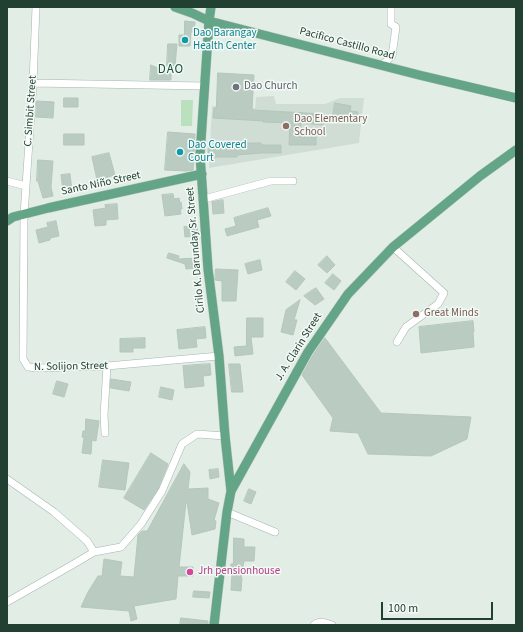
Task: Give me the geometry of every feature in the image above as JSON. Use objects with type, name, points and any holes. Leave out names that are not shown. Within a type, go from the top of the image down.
[{"type":"main road","name":"Pacifico Castillo Road","points":[[175,7],[209,21],[516,98]]},
{"type":"main road","name":"Cirilo K. Darunday Sr. Street","points":[[211,7],[200,156],[208,269],[219,356],[231,491]]},
{"type":"main road","name":"J. A. Clarin Street","points":[[214,625],[227,512],[231,491],[308,352],[348,294],[393,247],[480,176],[516,150]]},
{"type":"main road","name":"Santo Niño Street","points":[[7,221],[13,217],[48,208],[202,174]]},
{"type":"street","name":"C. Simbit Street","points":[[24,215],[33,83],[36,7]]},
{"type":"street","points":[[382,65],[392,56],[396,27],[391,24],[391,7]]},
{"type":"street","points":[[33,83],[205,86]]},
{"type":"street","points":[[7,181],[26,186]]},
{"type":"street","points":[[204,199],[271,181],[293,181]]},
{"type":"street","name":"N. Solijon Street","points":[[24,215],[24,359],[28,367],[107,366],[219,356]]},
{"type":"street","points":[[393,247],[444,293],[438,304],[406,327],[397,342]]},
{"type":"street","points":[[105,433],[104,415],[107,366]]},
{"type":"street","points":[[7,602],[94,552],[121,547],[141,524],[162,491],[182,444],[197,434],[225,436]]},
{"type":"street","points":[[7,479],[54,512],[87,541],[94,552]]},
{"type":"street","points":[[227,512],[275,532]]},
{"type":"street","points":[[314,625],[316,623],[323,622],[332,625]]},
{"type":"shaded area","name":"Dao Elementary School","points":[[274,96],[276,104],[325,104],[340,98],[364,98],[359,143],[209,168],[212,106],[255,108],[256,97]]},
{"type":"green space","points":[[181,100],[193,100],[192,126],[181,126]]},
{"type":"building","points":[[185,21],[195,22],[194,32],[191,32],[190,46],[179,46],[179,35],[184,35]]},
{"type":"building","points":[[168,44],[177,44],[175,66],[167,66]]},
{"type":"building","points":[[151,65],[171,74],[171,80],[150,80]]},
{"type":"building","points":[[218,73],[254,75],[252,110],[323,114],[323,125],[301,123],[301,137],[316,137],[316,145],[289,145],[290,123],[213,118],[214,108],[216,108]]},
{"type":"building","points":[[64,98],[78,98],[78,107],[64,107]]},
{"type":"building","points":[[37,101],[54,102],[53,118],[36,117]]},
{"type":"building","points":[[335,103],[351,106],[350,111],[358,112],[356,122],[342,120],[342,117],[333,116]]},
{"type":"building","name":"Dao Covered Court","points":[[168,132],[195,134],[193,170],[165,170]]},
{"type":"building","points":[[64,134],[84,134],[84,145],[64,145]]},
{"type":"building","points":[[244,143],[281,145],[281,153],[237,155],[237,157],[208,157],[208,148],[244,148]]},
{"type":"building","points":[[109,153],[115,175],[97,180],[92,157]]},
{"type":"building","points":[[38,160],[53,161],[51,187],[53,196],[43,198],[37,181]]},
{"type":"building","points":[[70,174],[72,190],[63,190],[61,175]]},
{"type":"building","points":[[173,194],[174,199],[179,198],[180,203],[181,202],[181,214],[165,216],[162,195]]},
{"type":"building","points":[[223,200],[224,213],[213,214],[212,202]]},
{"type":"building","points":[[117,204],[118,219],[106,220],[106,225],[95,226],[93,210],[106,208],[105,205]]},
{"type":"building","points":[[268,208],[271,216],[257,220],[259,227],[227,236],[225,229],[236,226],[234,218]]},
{"type":"building","points":[[56,221],[59,236],[39,243],[36,230],[48,227],[47,223]]},
{"type":"building","points":[[197,226],[198,236],[185,237],[184,227]]},
{"type":"building","points":[[169,253],[179,256],[178,259],[198,258],[198,268],[186,269],[185,264],[167,258]]},
{"type":"building","points":[[327,256],[335,265],[327,273],[318,265]]},
{"type":"building","points":[[260,260],[262,270],[248,274],[245,264]]},
{"type":"building","points":[[216,269],[238,270],[236,301],[222,301],[222,281],[215,280]]},
{"type":"building","points":[[295,271],[305,279],[296,290],[286,282]]},
{"type":"building","points":[[333,274],[341,281],[334,290],[325,283]]},
{"type":"building","points":[[316,288],[324,299],[315,305],[304,296]]},
{"type":"building","points":[[300,300],[294,320],[297,320],[293,335],[281,332],[286,310]]},
{"type":"building","points":[[247,318],[263,318],[263,337],[251,337],[253,354],[235,356],[234,347],[246,346]]},
{"type":"building","points":[[473,321],[474,347],[421,353],[419,327]]},
{"type":"building","points":[[205,327],[206,338],[196,339],[197,347],[179,349],[177,330]]},
{"type":"building","points":[[145,338],[145,348],[133,348],[133,352],[120,352],[120,339]]},
{"type":"building","points":[[325,338],[381,413],[471,417],[467,439],[431,456],[368,454],[358,433],[330,431],[333,418],[302,375],[313,355]]},
{"type":"building","points":[[210,364],[211,375],[203,376],[204,386],[185,388],[183,366]]},
{"type":"building","points":[[229,364],[240,364],[243,392],[232,392]]},
{"type":"building","points":[[111,379],[131,382],[129,391],[111,388]]},
{"type":"building","points":[[57,381],[68,384],[64,397],[53,394]]},
{"type":"building","points":[[161,387],[174,390],[172,400],[159,397]]},
{"type":"building","points":[[86,419],[99,421],[96,441],[92,440],[91,454],[82,453],[84,438],[82,437],[83,431],[85,431]]},
{"type":"building","points":[[151,453],[168,464],[158,489],[144,510],[124,498]]},
{"type":"building","points":[[103,460],[129,463],[125,490],[99,487]]},
{"type":"building","points":[[184,464],[190,472],[188,489],[208,488],[208,499],[219,503],[214,520],[216,521],[215,529],[192,535],[186,502],[179,567],[193,567],[193,576],[178,576],[176,599],[134,606],[137,619],[131,621],[129,611],[81,607],[98,576],[102,576],[104,559],[122,562],[120,576],[134,577],[138,535],[142,531],[147,531]]},
{"type":"building","points":[[218,469],[219,477],[210,479],[209,470]]},
{"type":"building","points":[[249,489],[256,492],[251,504],[244,501]]},
{"type":"building","points":[[234,538],[244,539],[244,547],[255,547],[254,561],[244,561],[241,578],[241,591],[231,590],[232,574],[230,573],[231,564],[233,564]]},
{"type":"building","points":[[194,591],[210,592],[209,598],[193,597]]},
{"type":"building","points":[[181,618],[208,621],[208,625],[180,625]]},
{"type":"place","name":"Dao Barangay Health Center","points":[[185,40]]},
{"type":"place","name":"Dao Church","points":[[236,87]]},
{"type":"place","name":"Dao Elementary School","points":[[286,126]]},
{"type":"place","name":"Dao Covered Court","points":[[180,152]]},
{"type":"place","name":"Great Minds","points":[[416,314]]},
{"type":"place","name":"Jrh pensionhouse","points":[[190,572]]},
{"type":"district","name":"DAO","points":[[171,70]]}]
